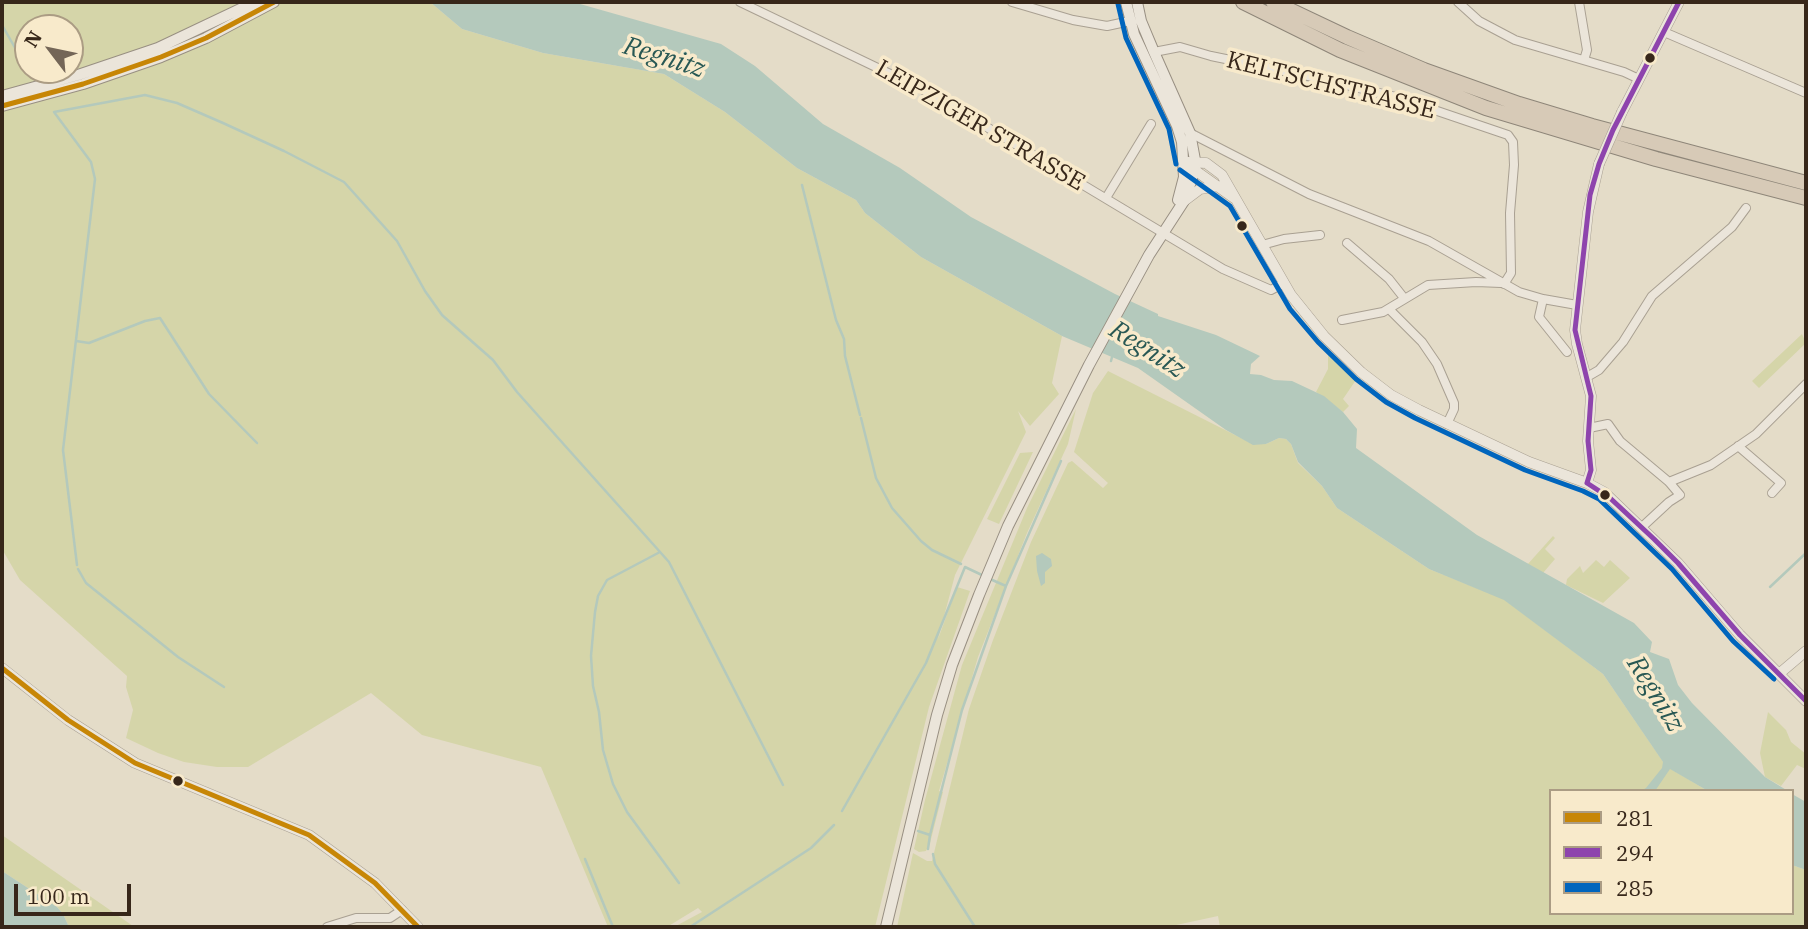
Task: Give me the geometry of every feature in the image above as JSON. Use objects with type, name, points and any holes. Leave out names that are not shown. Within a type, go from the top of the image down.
[{"type":"highway","points":[[1242,2],[1351,55],[1486,108],[1656,159],[1806,198]]},
{"type":"highway","points":[[1273,2],[1414,65],[1519,104],[1592,127],[1806,183]]},
{"type":"main road","points":[[2,106],[106,76],[159,53],[255,2]]},
{"type":"main road","points":[[2,96],[206,38],[274,2]]},
{"type":"main road","points":[[1126,2],[1130,21],[1191,164],[1173,216]]},
{"type":"main road","points":[[886,927],[918,789],[952,665],[979,595],[1008,526],[1095,353],[1125,296],[1184,201],[1191,164],[1190,133],[1141,21],[1137,2]]},
{"type":"street","name":"LEIPZIGER STRASSE","points":[[740,2],[930,93],[1223,269],[1265,288],[1275,289],[1284,283]]},
{"type":"street","points":[[1012,2],[1073,20],[1107,26],[1130,21]]},
{"type":"street","points":[[1458,2],[1479,21],[1499,33],[1639,79]]},
{"type":"street","points":[[1579,2],[1587,50],[1584,60]]},
{"type":"street","points":[[1587,483],[1591,470],[1589,428],[1592,404],[1575,337],[1590,195],[1599,164],[1622,112],[1679,2]]},
{"type":"street","points":[[1664,32],[1806,93]]},
{"type":"street","name":"KELTSCHSTRASSE","points":[[1154,52],[1180,47],[1336,83],[1417,103],[1508,135],[1513,142],[1514,165],[1510,213],[1511,273],[1504,284]]},
{"type":"street","name":"LEIPZIGER STRASSE","points":[[1106,198],[1151,124]]},
{"type":"street","points":[[1190,133],[1309,194],[1429,241],[1519,292],[1577,305]]},
{"type":"street","points":[[1191,164],[1206,163],[1216,169],[1227,182],[1284,283],[1313,323],[1361,372],[1406,403],[1447,424],[1529,462],[1587,483],[1611,498],[1678,563],[1740,635],[1806,701]]},
{"type":"street","points":[[1191,164],[1237,200]]},
{"type":"street","points":[[1184,201],[1205,187],[1219,186]]},
{"type":"street","points":[[1587,377],[1599,370],[1623,342],[1653,296],[1732,227],[1746,208]]},
{"type":"street","points":[[1262,245],[1320,234]]},
{"type":"street","points":[[1348,243],[1389,279],[1404,298]]},
{"type":"street","points":[[1342,320],[1389,309],[1422,287],[1435,284],[1504,284]]},
{"type":"street","points":[[1543,299],[1539,317],[1567,352]]},
{"type":"street","points":[[1389,309],[1422,342],[1437,364],[1454,403],[1447,424]]},
{"type":"street","points":[[1669,482],[1701,471],[1756,434],[1804,390]]},
{"type":"street","points":[[1589,428],[1608,425],[1620,441],[1669,482],[1680,495],[1642,527]]},
{"type":"street","points":[[1738,446],[1781,483],[1772,492]]},
{"type":"street","points":[[1780,673],[1806,651]]},
{"type":"street","points":[[2,668],[68,720],[135,764],[309,835],[362,873],[418,927]]},
{"type":"street","points":[[327,927],[356,918],[390,918],[402,910]]},
{"type":"green space","points":[[2,2],[430,2],[462,29],[543,53],[664,74],[725,112],[797,168],[856,200],[865,213],[921,257],[1062,336],[1052,383],[1059,394],[1030,426],[1018,411],[1026,432],[955,575],[938,639],[957,587],[970,591],[929,707],[875,927],[674,927],[702,912],[698,908],[667,927],[608,927],[541,767],[422,735],[371,693],[248,767],[217,767],[184,762],[158,753],[126,738],[133,710],[126,687],[127,676],[20,580],[2,549]]},
{"type":"green space","points":[[1802,334],[1806,343],[1759,388],[1752,381]]},
{"type":"green space","points":[[1328,355],[1356,380],[1343,399],[1349,406],[1343,412],[1316,392],[1328,369]]},
{"type":"green space","points":[[1108,371],[1253,444],[1286,439],[1291,444],[1298,463],[1322,486],[1337,508],[1429,569],[1504,599],[1603,674],[1666,766],[1705,789],[1549,789],[1549,915],[1794,915],[1794,866],[1806,870],[1806,927],[1220,927],[1218,916],[1167,927],[897,927],[913,853],[932,861],[969,709],[1031,542],[1068,463],[1072,461],[1103,488],[1108,483],[1074,452],[1093,393]]},
{"type":"green space","points":[[1076,409],[1068,444],[1027,533],[978,657],[939,791],[943,792],[930,843],[926,851],[919,852],[914,849],[925,800],[962,665],[1027,508]]},
{"type":"green space","points":[[1033,452],[999,524],[987,519],[1020,453]]},
{"type":"green space","points":[[1553,536],[1555,538],[1545,549],[1555,559],[1543,573],[1527,565]]},
{"type":"green space","points":[[1596,560],[1604,567],[1610,560],[1630,578],[1603,603],[1566,585],[1567,579],[1580,566],[1583,573]]},
{"type":"green space","points":[[1768,712],[1786,730],[1791,742],[1806,754],[1806,769],[1797,765],[1781,786],[1765,777],[1760,753]]},
{"type":"green space","points":[[2,835],[138,927],[69,927],[57,907],[2,871]]},
{"type":"water","name":"Regnitz","points":[[430,2],[573,2],[721,44],[755,66],[823,124],[900,168],[971,217],[1158,316],[1216,335],[1260,356],[1251,364],[1250,374],[1292,381],[1324,396],[1343,412],[1357,429],[1356,448],[1477,535],[1634,623],[1652,642],[1650,652],[1669,659],[1678,685],[1692,703],[1765,777],[1785,789],[1705,789],[1670,769],[1656,789],[1644,789],[1662,768],[1663,762],[1603,674],[1504,600],[1429,569],[1337,508],[1322,486],[1298,462],[1291,444],[1286,439],[1279,438],[1266,444],[1253,445],[1226,430],[1138,368],[1062,336],[921,257],[865,213],[856,200],[797,168],[725,112],[664,74],[543,53],[462,29]]},
{"type":"water","points":[[1042,553],[1051,559],[1052,566],[1045,572],[1045,583],[1041,586],[1036,556]]},
{"type":"water","points":[[1794,795],[1806,802],[1806,870],[1794,866]]},
{"type":"water","points":[[2,871],[57,907],[69,927],[2,927]]},
{"type":"waterway","points":[[2,25],[14,46]]},
{"type":"waterway","points":[[77,565],[63,450],[95,179],[91,162],[54,112],[145,95],[177,103],[223,123],[344,182],[397,241],[442,315],[493,360],[517,392],[669,562],[783,785]]},
{"type":"waterway","points":[[802,185],[836,320],[844,339],[845,356],[860,415]]},
{"type":"waterway","points":[[76,341],[89,343],[145,321],[160,318],[209,394],[257,443]]},
{"type":"waterway","name":"Regnitz","points":[[1111,361],[1112,357]]},
{"type":"waterway","points":[[861,418],[876,478],[892,508],[932,550],[961,564]]},
{"type":"waterway","points":[[990,579],[1006,586],[1061,461]]},
{"type":"waterway","points":[[660,552],[607,580],[598,596],[591,656],[603,750],[613,784],[627,812],[679,883]]},
{"type":"waterway","points":[[1770,587],[1806,553]]},
{"type":"waterway","points":[[965,567],[984,576]]},
{"type":"waterway","points":[[842,811],[926,663],[965,567]]},
{"type":"waterway","points":[[78,569],[86,583],[178,657],[224,687]]},
{"type":"waterway","points":[[918,831],[930,835],[962,710],[1006,586]]},
{"type":"waterway","points":[[690,927],[811,848],[834,825]]},
{"type":"waterway","points":[[928,849],[930,835]]},
{"type":"waterway","points":[[933,854],[935,864],[975,927]]},
{"type":"waterway","points":[[585,859],[613,927]]},
{"type":"transit line","name":"281","points":[[2,106],[83,84],[161,57],[206,38],[274,2]]},
{"type":"transit line","name":"294","points":[[1587,483],[1591,470],[1588,441],[1591,396],[1575,330],[1590,195],[1613,130],[1679,2]]},
{"type":"transit line","name":"285","points":[[1118,4],[1126,38],[1169,129],[1176,164]]},
{"type":"transit line","name":"285","points":[[1180,170],[1230,206],[1290,309],[1318,342],[1356,379],[1386,402],[1415,418],[1525,470],[1599,499],[1672,569],[1733,641],[1774,679]]},
{"type":"transit line","name":"294","points":[[1587,483],[1610,498],[1654,539],[1740,635],[1806,701]]},
{"type":"transit line","name":"281","points":[[2,668],[68,720],[135,763],[309,835],[375,883],[418,927]]}]
